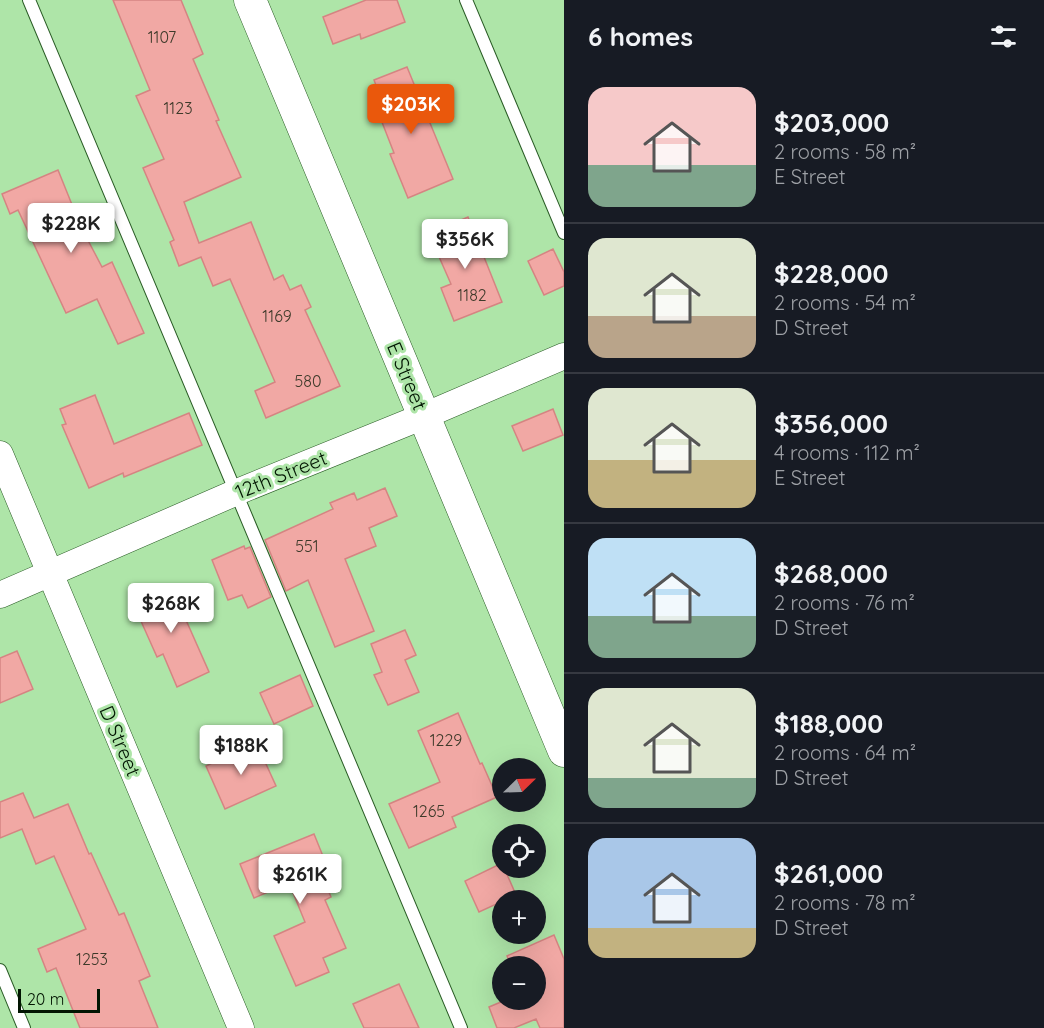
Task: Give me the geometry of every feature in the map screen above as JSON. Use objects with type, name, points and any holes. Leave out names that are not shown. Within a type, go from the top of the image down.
[{"type":"street","name":"E Street","points":[[250,0],[564,751]]},
{"type":"street","name":"12th Street","points":[[0,596],[237,492],[424,417],[564,356]]},
{"type":"street","name":"D Street","points":[[0,454],[241,1028]]},
{"type":"lane","points":[[29,0],[462,1028]]},
{"type":"lane","points":[[466,0],[564,233]]},
{"type":"lane","points":[[0,970],[24,1028]]},
{"type":"building","points":[[113,0],[181,0],[203,54],[193,59],[219,120],[216,121],[241,177],[184,202],[199,243],[251,222],[274,280],[283,275],[290,290],[301,285],[311,307],[305,310],[340,386],[266,418],[255,391],[275,382],[230,279],[213,286],[201,257],[179,266],[170,242],[174,240],[143,168],[164,159],[136,96],[150,90]]},
{"type":"building","points":[[366,0],[397,0],[405,22],[361,39],[360,34],[333,44],[323,17]]},
{"type":"building","points":[[407,67],[453,179],[408,198],[390,154],[394,153],[378,112],[385,109],[374,80]]},
{"type":"building","points":[[58,170],[81,227],[102,267],[112,262],[144,333],[118,344],[97,299],[66,313],[18,210],[10,214],[2,194]]},
{"type":"building","points":[[468,217],[502,302],[454,321],[441,288],[451,284],[429,234]]},
{"type":"building","points":[[553,249],[564,272],[564,286],[544,295],[528,261]]},
{"type":"building","points":[[95,395],[114,444],[189,413],[202,445],[124,477],[123,473],[89,488],[62,425],[66,424],[60,409]]},
{"type":"building","points":[[553,409],[563,435],[523,451],[512,426]]},
{"type":"building","points":[[385,488],[397,516],[369,528],[376,546],[345,559],[374,631],[335,647],[308,580],[286,591],[265,540],[333,509],[330,503],[354,493],[357,500]]},
{"type":"building","points":[[244,546],[245,549],[250,547],[271,597],[248,608],[242,595],[228,600],[212,560]]},
{"type":"building","points":[[170,584],[209,672],[177,687],[163,654],[157,657],[132,601]]},
{"type":"building","points":[[405,630],[416,655],[405,660],[419,692],[388,705],[374,675],[382,672],[371,644]]},
{"type":"building","points":[[17,651],[33,689],[0,703],[0,658]]},
{"type":"building","points":[[300,675],[313,706],[274,724],[260,693]]},
{"type":"building","points":[[458,713],[492,786],[492,799],[452,817],[456,827],[409,848],[389,804],[440,782],[418,731]]},
{"type":"building","points":[[256,742],[276,786],[225,809],[206,766]]},
{"type":"building","points":[[23,793],[34,818],[68,804],[119,915],[124,913],[150,976],[139,981],[158,1028],[80,1028],[56,968],[47,972],[38,949],[86,929],[54,856],[36,864],[22,829],[0,838],[0,802]]},
{"type":"building","points":[[314,834],[327,866],[319,869],[331,897],[325,900],[346,948],[323,958],[329,972],[296,986],[274,936],[305,922],[289,883],[254,898],[240,864]]},
{"type":"building","points":[[492,868],[492,878],[509,878],[514,890],[492,890],[492,906],[479,912],[465,881]]},
{"type":"building","points":[[554,935],[564,959],[564,1028],[540,1028],[536,1019],[514,1028],[497,1028],[489,1007],[492,1006],[492,1010],[546,1010],[546,956],[507,956],[534,944],[546,944],[546,939]]},
{"type":"building","points":[[399,984],[419,1028],[364,1028],[353,1004]]}]
